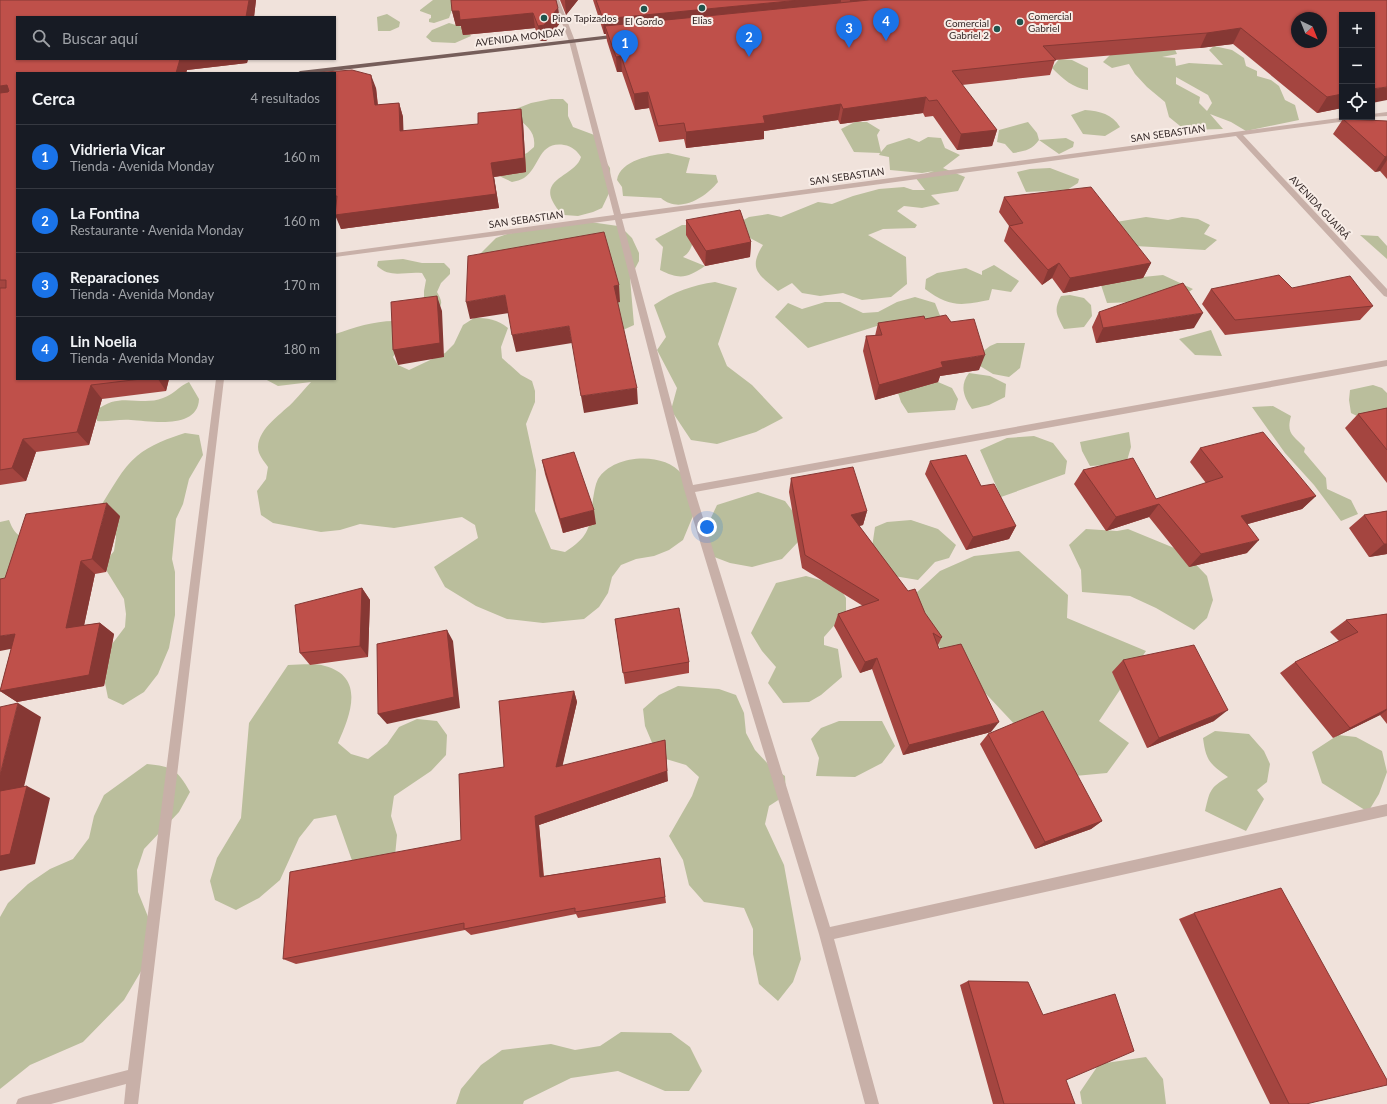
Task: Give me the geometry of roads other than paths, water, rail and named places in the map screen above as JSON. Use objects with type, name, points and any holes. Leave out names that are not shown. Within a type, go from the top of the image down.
[{"type":"main road","name":"AVENIDA MONDAY","points":[[308,72],[572,41],[627,36]]},
{"type":"street","points":[[556,0],[572,41],[689,489],[826,934],[872,1104]]},
{"type":"street","points":[[1375,116],[1387,114]]},
{"type":"street","name":"SAN SEBASTIAN","points":[[336,255],[1340,120]]},
{"type":"street","name":"AVENIDA GUAIRÁ","points":[[1238,134],[1387,294]]},
{"type":"street","points":[[689,489],[1387,363]]},
{"type":"street","points":[[131,1104],[220,380]]},
{"type":"street","points":[[826,934],[1387,810]]},
{"type":"street","points":[[23,1104],[135,1075]]},
{"type":"place","name":"Elias","points":[[702,8]]},
{"type":"place","name":"El Gordo","points":[[644,9]]},
{"type":"place","name":"Pino Tapizados","points":[[544,18]]},
{"type":"place","name":"Comercial Gabriel","points":[[1020,22]]},
{"type":"place","name":"Comercial Gabriel 2","points":[[997,29]]},
{"type":"place","name":"Lin Noelia","points":[[886,41]]},
{"type":"place","name":"Reparaciones","points":[[849,48]]},
{"type":"place","name":"La Fontina","points":[[749,57]]},
{"type":"place","name":"Vidrieria Vicar","points":[[625,63]]}]
